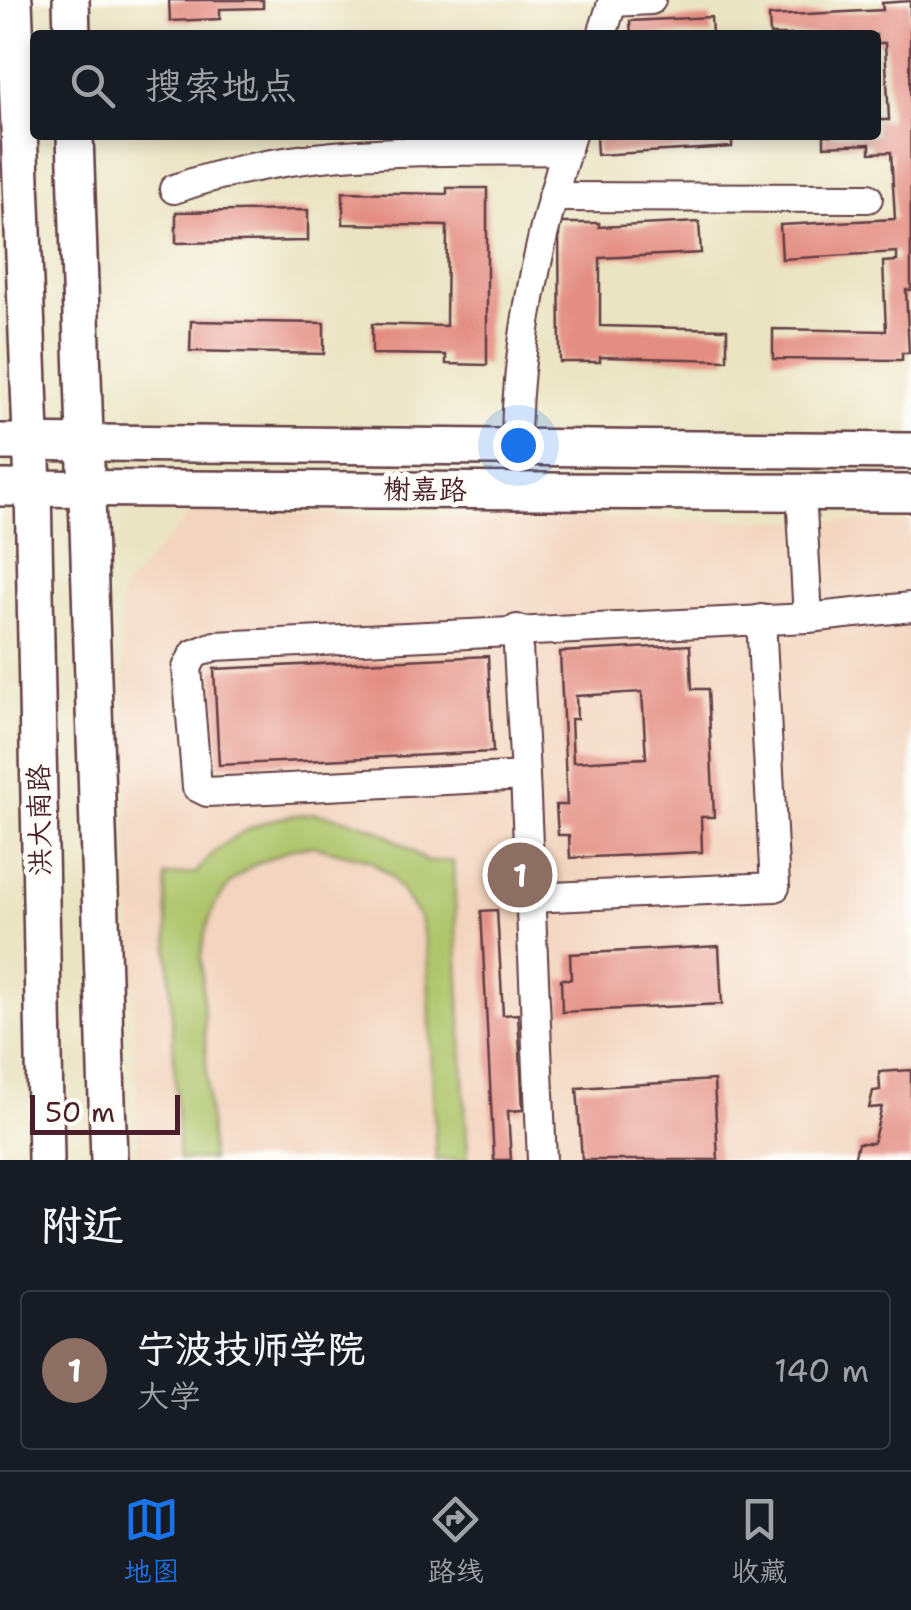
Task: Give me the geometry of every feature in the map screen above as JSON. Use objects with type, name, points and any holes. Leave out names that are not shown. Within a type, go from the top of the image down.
[{"type":"main road","name":"洪大南路","points":[[14,0],[16,488],[46,1160]]},
{"type":"main road","points":[[71,0],[72,30]]},
{"type":"main road","name":"洪大南路","points":[[75,140],[109,1160]]},
{"type":"main road","name":"榭嘉路","points":[[15,442],[911,451]]},
{"type":"main road","name":"榭嘉路","points":[[16,488],[911,493]]},
{"type":"lane","points":[[604,30],[613,1],[650,0]]},
{"type":"lane","points":[[174,189],[288,158],[568,142],[552,197],[524,355],[516,447]]},
{"type":"lane","points":[[552,197],[868,198]]},
{"type":"lane","points":[[801,492],[808,618]]},
{"type":"lane","points":[[525,776],[207,792],[197,787],[191,752],[187,668],[194,654],[214,646],[808,618],[911,607]]},
{"type":"lane","points":[[530,898],[775,887],[761,619]]},
{"type":"lane","points":[[517,630],[542,1160]]},
{"type":"shaded area","points":[[192,512],[911,523],[911,1160],[138,1160],[121,591]]},
{"type":"green space","points":[[313,813],[374,829],[427,862],[453,861],[468,1160],[436,1160],[427,953],[420,918],[391,876],[369,860],[314,846],[293,848],[250,867],[231,882],[215,904],[201,957],[211,1160],[179,1160],[165,876],[196,873],[220,847],[247,829],[278,818]]},
{"type":"building","points":[[169,0],[263,0],[263,8],[220,9],[220,19],[170,21]]},
{"type":"building","points":[[910,1],[911,290],[906,290],[909,353],[902,353],[902,360],[773,359],[773,329],[886,331],[883,262],[897,261],[897,252],[782,259],[780,225],[895,219],[891,152],[870,153],[870,144],[824,146],[824,140],[881,140],[881,120],[889,120],[881,30],[770,30],[769,16],[883,10],[882,3]]},
{"type":"building","points":[[711,17],[712,30],[631,30],[630,21]]},
{"type":"building","points":[[596,140],[732,140],[732,147],[597,155]]},
{"type":"building","points":[[447,188],[487,188],[487,365],[446,364],[446,355],[372,354],[372,324],[446,326],[447,226],[343,224],[343,192],[447,194]]},
{"type":"building","points":[[308,210],[308,241],[176,243],[176,212]]},
{"type":"building","points":[[699,222],[701,253],[600,258],[600,326],[727,329],[727,360],[600,357],[600,362],[560,362],[559,223],[599,223],[599,227]]},
{"type":"building","points":[[191,321],[324,323],[324,354],[190,351]]},
{"type":"building","points":[[690,645],[692,689],[708,689],[714,817],[701,817],[702,852],[570,858],[569,835],[558,835],[556,805],[567,805],[560,652]],"holes":[[[642,692],[646,758],[573,762],[571,719],[577,719],[576,696]]]},
{"type":"building","points":[[488,656],[493,752],[219,765],[214,669]]},
{"type":"building","points":[[497,910],[503,1015],[518,1014],[523,1110],[508,1111],[511,1160],[494,1160],[481,911]]},
{"type":"building","points":[[719,946],[722,1004],[562,1012],[561,979],[571,979],[570,954]]},
{"type":"building","points":[[911,1070],[911,1160],[854,1160],[858,1143],[873,1143],[882,1107],[869,1108],[873,1091],[880,1090],[879,1072]]},
{"type":"building","points":[[714,1080],[718,1160],[582,1160],[577,1088]]},
{"type":"place","name":"宁波技师学院","points":[[520,875]]}]
